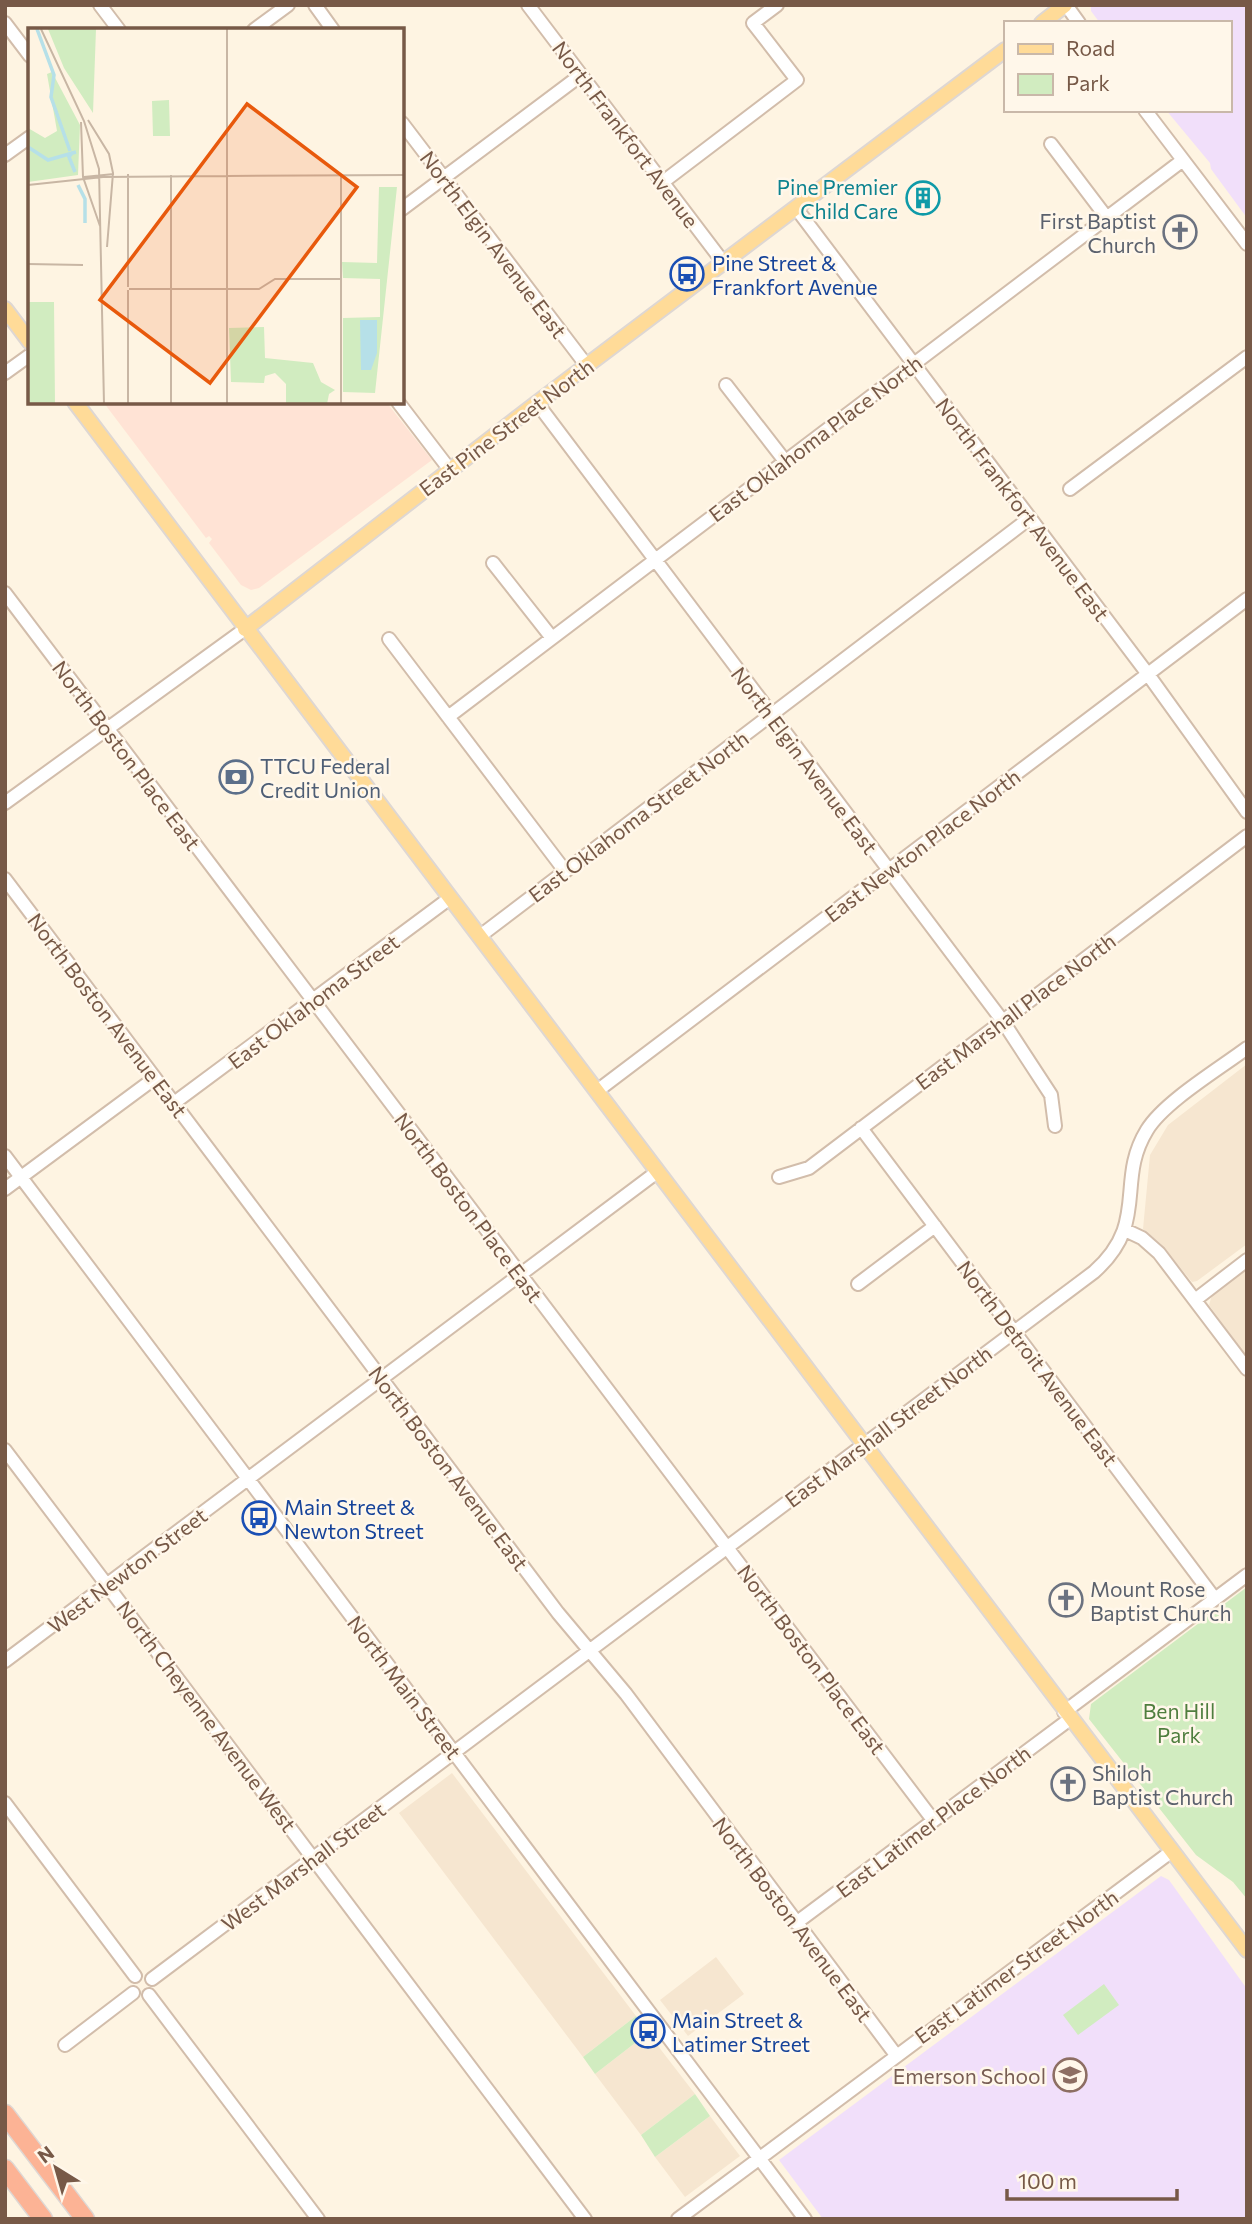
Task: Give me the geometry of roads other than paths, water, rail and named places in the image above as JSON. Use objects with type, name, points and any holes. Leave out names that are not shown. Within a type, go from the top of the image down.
[{"type":"highway","points":[[5,2114],[85,2219]]},
{"type":"highway","points":[[5,2169],[43,2219]]},
{"type":"main road","points":[[1045,21],[1065,5]]},
{"type":"main road","name":"East Pine Street North","points":[[245,629],[537,403],[1004,51]]},
{"type":"main road","points":[[5,309],[28,339]]},
{"type":"main road","points":[[76,404],[1067,1716],[1247,1950]]},
{"type":"street","points":[[100,5],[117,28]]},
{"type":"street","points":[[257,28],[288,5]]},
{"type":"street","points":[[315,5],[332,28]]},
{"type":"street","name":"North Frankfort Avenue","points":[[528,5],[723,262]]},
{"type":"street","points":[[663,182],[797,80],[753,23],[777,5]]},
{"type":"street","points":[[1065,5],[1077,21]]},
{"type":"street","points":[[5,23],[28,53]]},
{"type":"street","points":[[404,208],[581,75]]},
{"type":"street","points":[[1147,112],[1247,244]]},
{"type":"street","name":"North Elgin Avenue East","points":[[404,126],[587,366]]},
{"type":"street","points":[[5,155],[28,138]]},
{"type":"street","points":[[1051,144],[1107,218]]},
{"type":"street","name":"East Oklahoma Place North","points":[[448,717],[1183,160]]},
{"type":"street","name":"North Frankfort Avenue East","points":[[796,208],[1147,673],[1247,812]]},
{"type":"street","points":[[5,373],[28,356]]},
{"type":"street","points":[[1070,489],[1247,357]]},
{"type":"street","points":[[726,385],[785,461]]},
{"type":"street","name":"North Elgin Avenue East","points":[[537,403],[1002,1020],[1051,1095],[1055,1126]]},
{"type":"street","points":[[400,404],[450,470]]},
{"type":"street","name":"East Oklahoma Street North","points":[[480,936],[1030,518]]},
{"type":"street","points":[[493,563],[552,638]]},
{"type":"street","name":"North Boston Place East","points":[[5,593],[933,1821]]},
{"type":"street","name":"East Newton Place North","points":[[597,1091],[1247,599]]},
{"type":"street","name":"East Pine Street North","points":[[5,803],[245,629]]},
{"type":"street","points":[[388,639],[565,872]]},
{"type":"street","name":"East Marshall Place North","points":[[779,1177],[809,1168],[1247,836]]},
{"type":"street","name":"North Boston Avenue East","points":[[5,879],[558,1613],[590,1651],[896,2055]]},
{"type":"street","name":"East Oklahoma Street","points":[[174,1103],[450,898]]},
{"type":"street","name":"East Marshall Street North","points":[[454,1752],[1103,1264],[1125,1230],[1129,1216],[1134,1161],[1148,1129],[1168,1108],[1247,1048]]},
{"type":"street","points":[[5,1189],[155,1078]]},
{"type":"street","name":"North Detroit Avenue East","points":[[861,1128],[1215,1599]]},
{"type":"street","name":"North Main Street","points":[[5,1156],[805,2219]]},
{"type":"street","name":"West Newton Street","points":[[5,1661],[657,1172]]},
{"type":"street","points":[[859,1284],[935,1226]]},
{"type":"street","points":[[1125,1230],[1142,1238],[1159,1252],[1247,1369]]},
{"type":"street","points":[[1195,1300],[1247,1260]]},
{"type":"street","name":"North Cheyenne Avenue West","points":[[5,1450],[585,2219]]},
{"type":"street","name":"East Latimer Place North","points":[[796,1923],[933,1821],[1247,1575]]},
{"type":"street","name":"West Marshall Street","points":[[152,1979],[454,1752]]},
{"type":"street","points":[[5,1803],[135,1976]]},
{"type":"street","name":"East Latimer Street North","points":[[678,2219],[1172,1851]]},
{"type":"street","points":[[146,1974],[152,1979],[153,1987],[149,1995],[140,1997],[133,1993],[130,1983],[135,1976],[146,1974]]},
{"type":"street","points":[[65,2045],[133,1993]]},
{"type":"street","points":[[149,1995],[318,2219]]},
{"type":"place","name":"Pine Premier Child Care","points":[[923,198]]},
{"type":"place","name":"First Baptist Church","points":[[1180,232]]},
{"type":"place","name":"Pine Street & Frankfort Avenue","points":[[687,274]]},
{"type":"place","name":"TTCU Federal Credit Union","points":[[236,777]]},
{"type":"place","name":"Main Street & Newton Street","points":[[259,1518]]},
{"type":"place","name":"Mount Rose Baptist Church","points":[[1066,1600]]},
{"type":"place","name":"Shiloh Baptist Church","points":[[1068,1784]]},
{"type":"place","name":"Main Street & Latimer Street","points":[[648,2031]]},
{"type":"place","name":"Emerson School","points":[[1070,2075]]},
{"type":"park label","name":"Ben Hill Park","points":[[1179,1722]]}]
